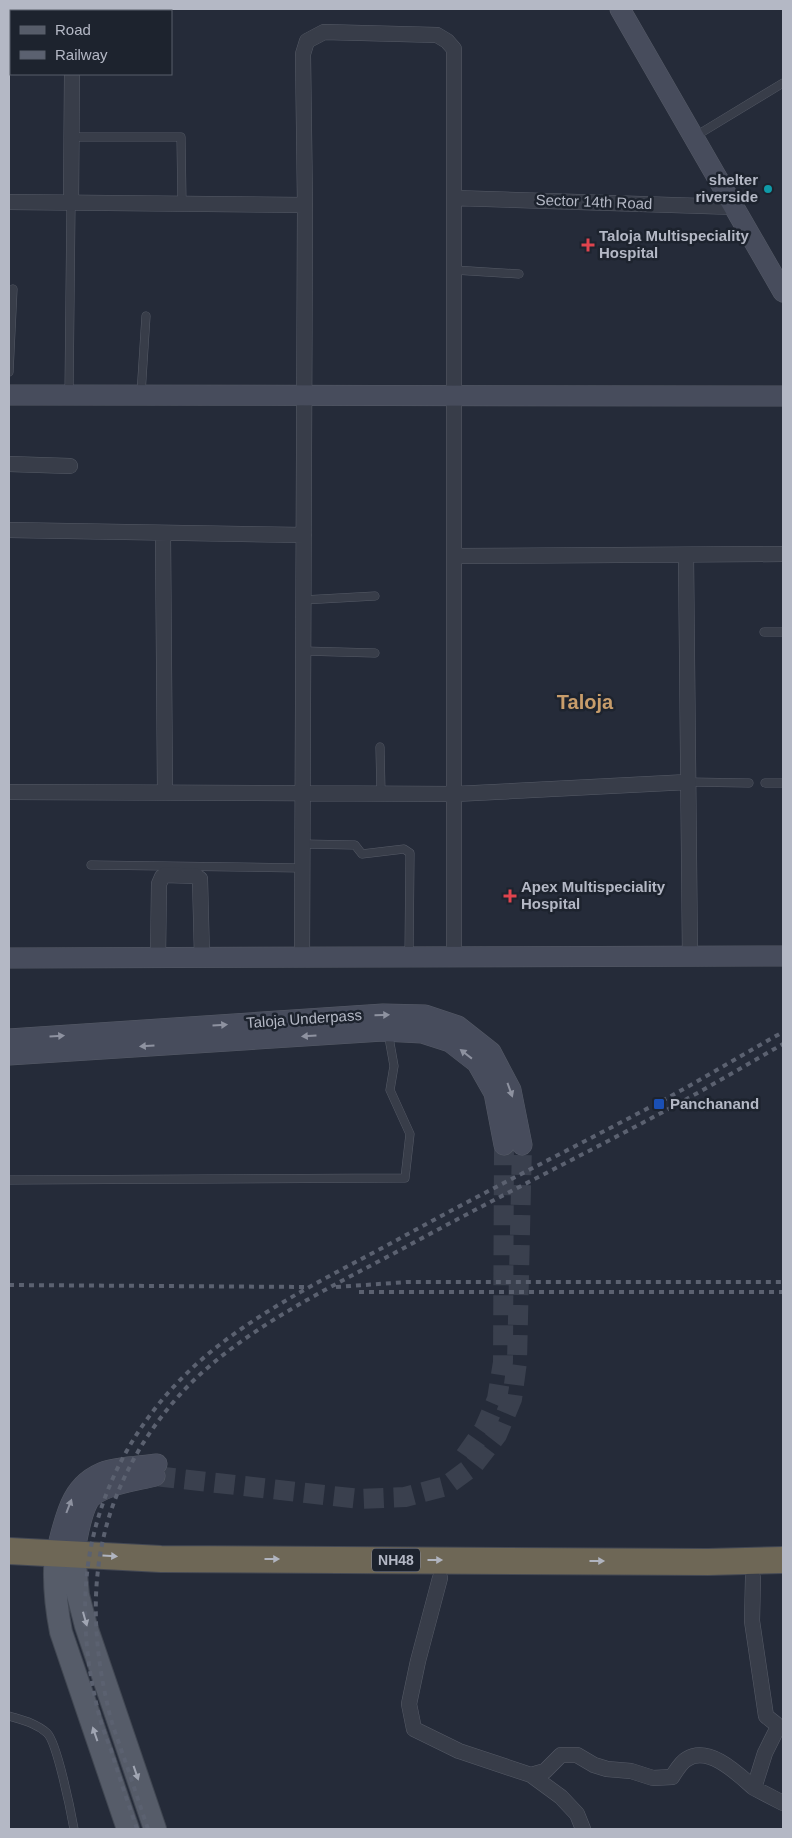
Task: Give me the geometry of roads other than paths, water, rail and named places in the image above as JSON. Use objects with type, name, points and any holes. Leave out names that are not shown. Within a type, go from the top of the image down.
[{"type":"highway","name":"NH48","points":[[9,1551],[65,1562],[161,1576],[783,1578]]},
{"type":"highway","name":"NH48","points":[[9,1568],[65,1562],[171,1559],[688,1562],[783,1560]]},
{"type":"main road","points":[[65,1562],[55,1601],[61,1632],[128,1829]]},
{"type":"main road","points":[[65,1562],[78,1595],[97,1660],[156,1829]]},
{"type":"street","points":[[620,9],[783,292]]},
{"type":"street","points":[[302,957],[305,205],[303,54],[307,41],[324,32],[437,35],[447,41],[454,49],[454,957]]},
{"type":"street","points":[[71,203],[72,75]]},
{"type":"street","name":"Sector 14th Road","points":[[454,198],[734,207]]},
{"type":"street","points":[[9,202],[305,205]]},
{"type":"street","points":[[9,395],[783,396]]},
{"type":"street","points":[[9,464],[70,466]]},
{"type":"street","points":[[9,530],[304,535]]},
{"type":"street","points":[[163,533],[165,792]]},
{"type":"street","points":[[455,556],[783,554]]},
{"type":"street","points":[[686,555],[690,956]]},
{"type":"street","points":[[9,792],[455,794],[688,782]]},
{"type":"street","points":[[158,958],[159,884],[162,877],[166,875],[196,876],[200,879],[202,957]]},
{"type":"street","points":[[9,958],[783,956]]},
{"type":"street","name":"Taloja Underpass","points":[[9,1039],[382,1014],[424,1016],[458,1026],[491,1052],[511,1090],[513,1145],[494,1093],[477,1063],[450,1042],[422,1033],[388,1032],[9,1055]]},
{"type":"street","points":[[65,1562],[65,1519],[74,1494],[90,1478],[108,1470],[156,1470]]},
{"type":"street","points":[[440,1578],[418,1661],[409,1704],[414,1729],[459,1751],[531,1775],[561,1797],[577,1814],[583,1829]]},
{"type":"street","points":[[753,1578],[752,1621],[766,1716],[776,1724],[777,1729],[765,1753],[754,1788]]},
{"type":"street","points":[[531,1775],[546,1771],[560,1755],[577,1755],[607,1769],[631,1771],[654,1778],[672,1777],[685,1759],[697,1754],[723,1762],[754,1788],[783,1803]]},
{"type":"lane","points":[[694,137],[783,83]]},
{"type":"lane","points":[[72,137],[181,137],[182,204]]},
{"type":"lane","points":[[69,394],[71,203]]},
{"type":"lane","points":[[454,270],[519,274]]},
{"type":"lane","points":[[9,372],[13,289]]},
{"type":"lane","points":[[141,394],[146,316]]},
{"type":"lane","points":[[303,600],[375,596]]},
{"type":"lane","points":[[764,632],[783,632]]},
{"type":"lane","points":[[303,651],[375,653]]},
{"type":"lane","points":[[380,747],[381,793]]},
{"type":"lane","points":[[688,782],[749,783]]},
{"type":"lane","points":[[765,783],[783,783]]},
{"type":"lane","points":[[302,844],[355,844],[362,854],[404,849],[410,853],[409,957]]},
{"type":"lane","points":[[91,865],[302,868]]},
{"type":"lane","points":[[9,1180],[405,1178],[410,1134],[390,1090],[394,1066],[388,1032]]},
{"type":"lane","points":[[9,1716],[34,1724],[49,1734],[60,1767],[74,1829]]},
{"type":"tunnel","points":[[465,1456],[484,1429],[497,1399],[503,1362],[504,1145]]},
{"type":"tunnel","points":[[155,1476],[360,1499],[405,1497],[446,1486],[473,1466],[497,1435],[512,1399],[517,1362],[522,1145]]},
{"type":"railway","points":[[137,1829],[98,1711],[90,1673],[86,1635],[85,1596],[89,1558],[101,1508],[122,1460],[149,1416],[165,1396],[206,1356],[230,1337],[284,1301],[461,1205],[670,1096],[783,1032]]},
{"type":"railway","points":[[148,1829],[112,1724],[104,1689],[98,1653],[96,1617],[97,1580],[104,1537],[119,1489],[143,1443],[174,1402],[191,1383],[238,1343],[319,1293],[661,1113],[783,1044]]},
{"type":"railway","points":[[336,1287],[407,1282],[783,1282]]},
{"type":"railway","points":[[9,1285],[309,1287]]},
{"type":"railway","points":[[359,1292],[783,1292]]},
{"type":"place","name":"shelter riverside","points":[[768,189]]},
{"type":"place","name":"Taloja Multispeciality Hospital","points":[[588,245]]},
{"type":"place","name":"Apex Multispeciality Hospital","points":[[510,896]]},
{"type":"place","name":"Panchanand","points":[[659,1104]]},
{"type":"district","name":"Taloja","points":[[585,702]]}]
